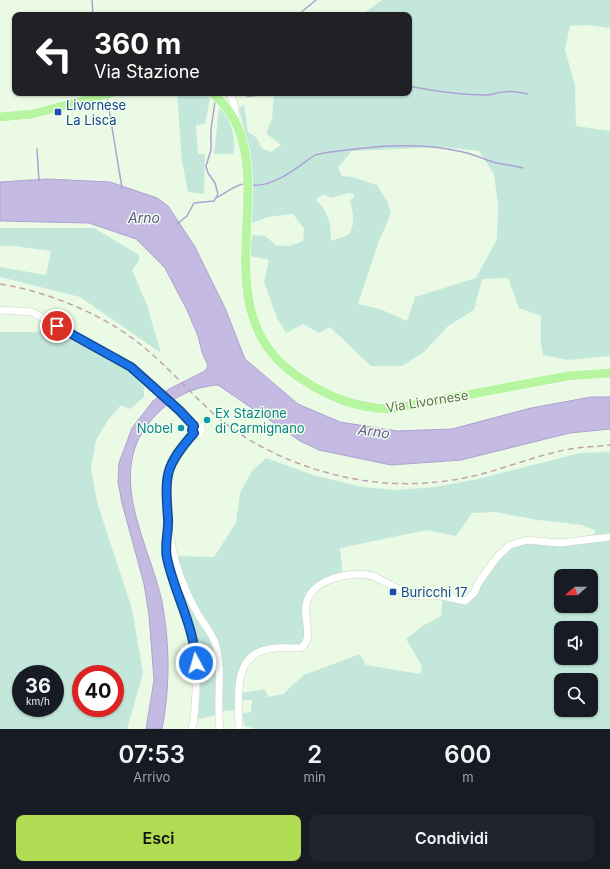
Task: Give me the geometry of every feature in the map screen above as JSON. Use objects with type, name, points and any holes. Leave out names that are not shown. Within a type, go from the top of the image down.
[{"type":"main road","points":[[0,117],[32,114],[101,96]]},
{"type":"main road","name":"Via Livornese","points":[[216,96],[223,102],[236,123],[244,150],[246,166],[246,262],[249,309],[264,343],[276,360],[291,373],[330,396],[352,404],[372,408],[391,409],[568,376],[610,373]]},
{"type":"street","points":[[231,96],[234,102],[236,123]]},
{"type":"street","points":[[0,310],[32,312],[131,367],[180,411],[194,430],[175,456],[168,471],[166,485],[168,524],[166,556],[191,628],[196,649],[192,729]]},
{"type":"street","points":[[168,524],[176,564],[194,606],[212,635],[216,645],[220,729]]},
{"type":"street","points":[[239,729],[240,676],[244,663],[248,659],[263,651],[300,648],[304,646],[308,639],[305,616],[308,599],[317,588],[334,577],[345,575],[373,576],[412,596],[442,596],[465,601],[474,593],[479,582],[497,557],[510,545],[527,540],[560,543],[610,537]]},
{"type":"shaded area","points":[[382,0],[610,0],[610,28],[587,25],[570,26],[565,50],[575,85],[576,126],[610,131],[610,356],[568,360],[543,355],[541,344],[541,316],[519,308],[508,278],[482,279],[474,310],[448,326],[424,352],[402,366],[371,366],[330,327],[319,333],[303,324],[286,333],[277,318],[264,282],[269,260],[250,256],[252,235],[265,236],[276,245],[289,246],[303,241],[304,229],[293,214],[268,217],[252,223],[251,160],[239,108],[244,104],[248,132],[257,138],[261,148],[271,152],[281,145],[266,133],[272,119],[274,96],[412,96],[412,12],[365,12]],"holes":[[[442,147],[479,151],[494,174],[498,206],[497,239],[476,278],[415,297],[407,321],[380,309],[358,304],[378,244],[391,213],[387,201],[377,185],[352,177],[342,176],[338,167],[352,151]],[[349,193],[354,194],[354,197],[350,200],[353,218],[351,231],[348,235],[331,241],[327,214],[317,201],[317,198],[325,194],[330,198]]]},
{"type":"shaded area","points":[[177,96],[206,96],[210,98],[205,124],[196,125],[198,154],[205,154],[204,194],[188,192],[182,161]]},
{"type":"shaded area","points":[[219,108],[227,117],[232,129],[234,142],[233,154],[214,154]]},
{"type":"shaded area","points":[[0,228],[94,228],[139,255],[139,261],[132,270],[147,305],[161,353],[80,297],[0,277],[0,267],[46,275],[51,251],[14,246],[0,246]]},
{"type":"shaded area","points":[[46,328],[128,368],[144,387],[144,397],[130,409],[121,405],[108,420],[96,440],[91,469],[97,502],[132,609],[143,673],[127,729],[0,729],[0,332],[37,332]]},
{"type":"shaded area","points":[[610,452],[610,729],[256,729],[245,726],[242,714],[251,712],[252,700],[236,700],[236,710],[223,711],[221,714],[198,719],[201,666],[198,639],[178,583],[178,556],[214,557],[236,523],[240,493],[252,471],[266,458],[313,475],[362,487],[398,490],[435,487],[478,479],[580,453]],"holes":[[[495,512],[538,520],[582,525],[596,531],[593,535],[569,539],[528,537],[496,555],[472,593],[462,598],[443,595],[441,616],[424,625],[406,639],[422,666],[420,674],[366,665],[360,654],[304,675],[283,694],[268,697],[265,689],[242,693],[245,667],[257,656],[265,653],[296,650],[308,647],[311,641],[308,617],[309,600],[319,590],[343,577],[340,548],[427,530],[456,536],[472,513]]]},
{"type":"water","name":"Arno","points":[[47,179],[110,182],[157,198],[168,206],[195,247],[225,308],[245,359],[298,404],[340,422],[397,431],[452,429],[531,408],[591,397],[610,397],[610,429],[570,433],[461,460],[391,465],[319,450],[300,441],[218,385],[200,388],[176,398],[155,416],[140,437],[132,460],[130,483],[134,507],[162,602],[168,650],[168,682],[162,729],[146,729],[154,680],[149,615],[144,584],[122,503],[118,482],[119,463],[132,428],[153,401],[169,389],[205,371],[208,366],[187,310],[165,268],[136,239],[89,223],[0,221],[0,182]]},
{"type":"waterway","points":[[92,0],[93,12]]},
{"type":"waterway","points":[[302,12],[316,0]]},
{"type":"waterway","points":[[412,87],[467,94],[488,95],[510,91],[528,94]]},
{"type":"waterway","points":[[107,97],[122,188]]},
{"type":"waterway","points":[[177,224],[187,216],[194,203],[214,201],[218,194],[215,183],[208,173],[206,166],[211,150],[211,129],[215,102]]},
{"type":"waterway","points":[[251,185],[260,185],[277,180],[293,171],[315,155],[391,146],[425,146],[442,148],[467,153],[497,163],[523,168]]},
{"type":"waterway","points":[[37,149],[39,181]]},
{"type":"waterway","points":[[216,198],[234,187],[244,184]]},
{"type":"railway","points":[[0,284],[17,287],[53,298],[106,321],[147,350],[215,415],[230,427],[246,438],[280,456],[317,470],[367,481],[391,483],[440,482],[466,478],[547,454],[578,448],[610,445]]},
{"type":"place","name":"Livornese La Lisca","points":[[58,112]]},
{"type":"place","name":"Ex Stazione di Carmignano","points":[[207,420]]},
{"type":"place","name":"Nobel","points":[[181,428]]},
{"type":"place","name":"Buricchi 17","points":[[393,592]]},
{"type":"route","points":[[57,326],[131,367],[180,411],[194,426],[192,430],[194,433],[169,465],[166,476],[168,524],[166,556],[172,577],[191,628],[196,649],[196,663]]}]
